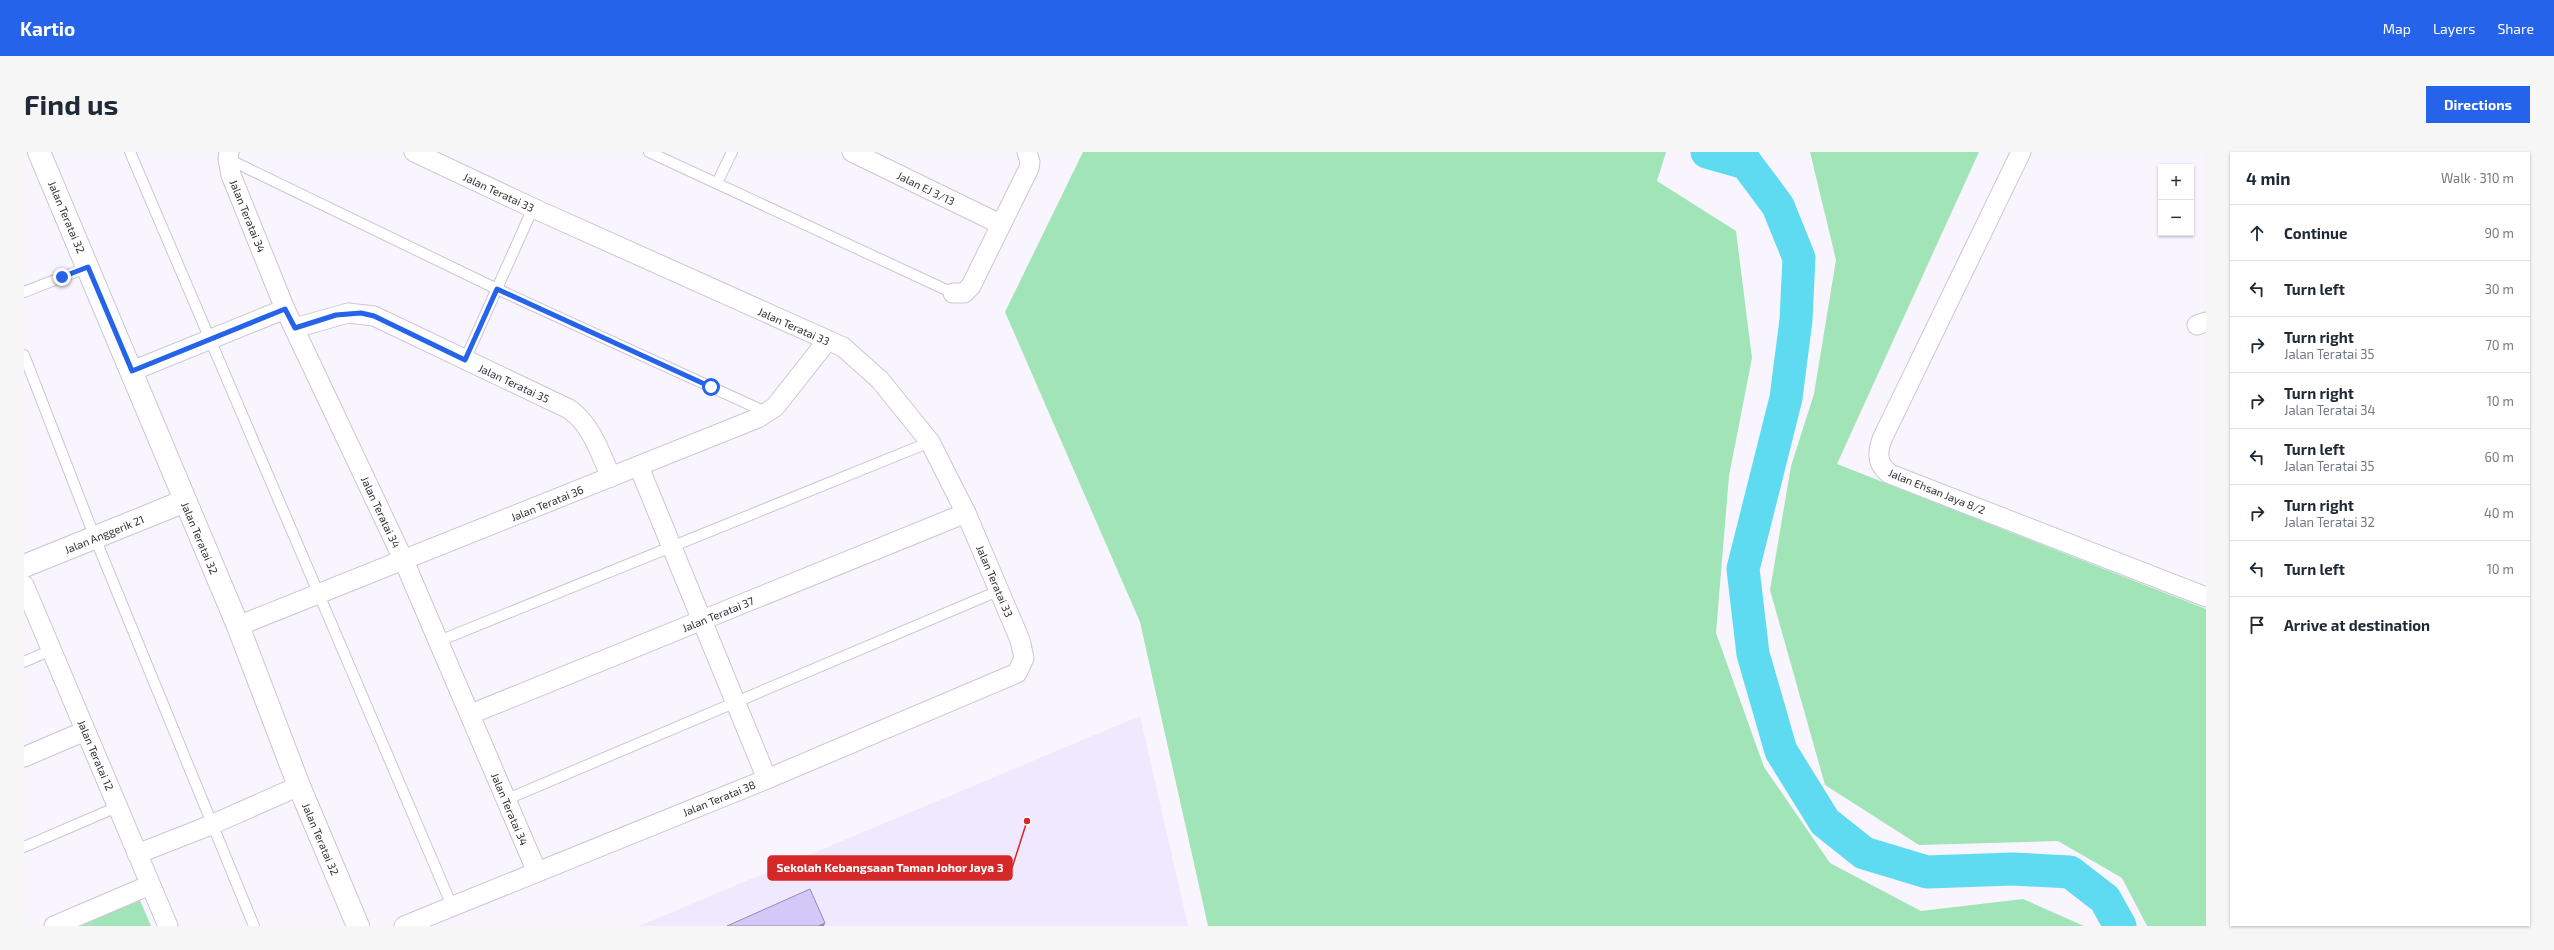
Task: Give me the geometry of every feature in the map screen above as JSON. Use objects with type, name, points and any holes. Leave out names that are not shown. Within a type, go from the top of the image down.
[{"type":"street","name":"Jalan Teratai 32","points":[[39,152],[238,626],[299,786],[358,926]]},
{"type":"street","name":"Jalan Teratai 33","points":[[414,152],[533,208],[843,347],[856,356],[880,380],[930,442],[966,513],[1021,645],[1024,658]]},
{"type":"street","name":"Jalan EJ 3/13","points":[[852,152],[1000,224]]},
{"type":"street","points":[[954,293],[958,294],[968,290],[1029,168],[1030,162],[1027,152]]},
{"type":"street","name":"Jalan Ehsan Jaya 8/2","points":[[2021,152],[1883,437],[1878,451],[1881,466],[1890,474],[2206,597]]},
{"type":"street","name":"Jalan Teratai 34","points":[[228,156],[231,175],[285,309],[404,561],[471,714],[505,800],[537,872]]},
{"type":"street","points":[[132,371],[285,309]]},
{"type":"street","name":"Jalan Teratai 35","points":[[295,328],[336,315],[361,313],[374,316],[569,409],[581,417],[611,477]]},
{"type":"street","name":"Jalan Teratai 36","points":[[238,626],[639,467],[768,413],[775,407],[827,341]]},
{"type":"street","points":[[639,467],[767,779]]},
{"type":"street","name":"Jalan Anggerik 21","points":[[24,566],[185,501]]},
{"type":"street","name":"Jalan Teratai 37","points":[[471,714],[966,513]]},
{"type":"street","name":"Jalan Teratai 12","points":[[24,585],[168,926]]},
{"type":"street","name":"Jalan Teratai 38","points":[[404,926],[767,779],[1017,672],[1024,658]]},
{"type":"street","points":[[24,757],[86,731]]},
{"type":"street","points":[[137,854],[211,825],[299,786]]},
{"type":"street","points":[[54,926],[150,885]]},
{"type":"lane","points":[[130,152],[321,594],[452,906]]},
{"type":"lane","points":[[649,152],[954,293]]},
{"type":"lane","points":[[717,183],[732,152]]},
{"type":"lane","points":[[228,156],[497,289],[768,413]]},
{"type":"lane","points":[[465,360],[533,208]]},
{"type":"lane","points":[[24,292],[88,267]]},
{"type":"lane","points":[[24,355],[95,538],[211,825],[254,926]]},
{"type":"lane","points":[[439,641],[930,442]]},
{"type":"lane","points":[[505,800],[998,591]]},
{"type":"lane","points":[[24,662],[51,650]]},
{"type":"lane","points":[[24,847],[117,807]]},
{"type":"shaded area","points":[[1140,716],[1188,926],[639,926]]},
{"type":"green space","points":[[1083,152],[1666,152],[1657,181],[1736,231],[1752,358],[1729,476],[1716,633],[1764,767],[1830,863],[1921,911],[2023,899],[2084,926],[1208,926],[1140,622],[1005,312]]},
{"type":"green space","points":[[1810,152],[1979,152],[1837,464],[2206,609],[2206,926],[2147,926],[2122,878],[2058,841],[1919,845],[1825,785],[1770,590],[1791,466],[1814,394],[1836,260]]},
{"type":"green space","points":[[140,900],[151,926],[80,926]]},
{"type":"building","points":[[810,889],[825,923],[818,926],[727,926]]},
{"type":"waterway","points":[[1707,152],[1746,163],[1778,206],[1799,258],[1796,320],[1786,398],[1743,569],[1753,654],[1781,751],[1825,822],[1864,853],[1927,872],[2013,869],[2070,872],[2105,899],[2120,926]]},
{"type":"place","name":"Sekolah Kebangsaan Taman Johor Jaya 3","points":[[1027,821]]},
{"type":"route","points":[[62,277],[88,267],[132,371],[285,309],[295,328],[336,315],[348,313],[361,313],[374,316],[465,360],[497,289],[711,387]]}]
